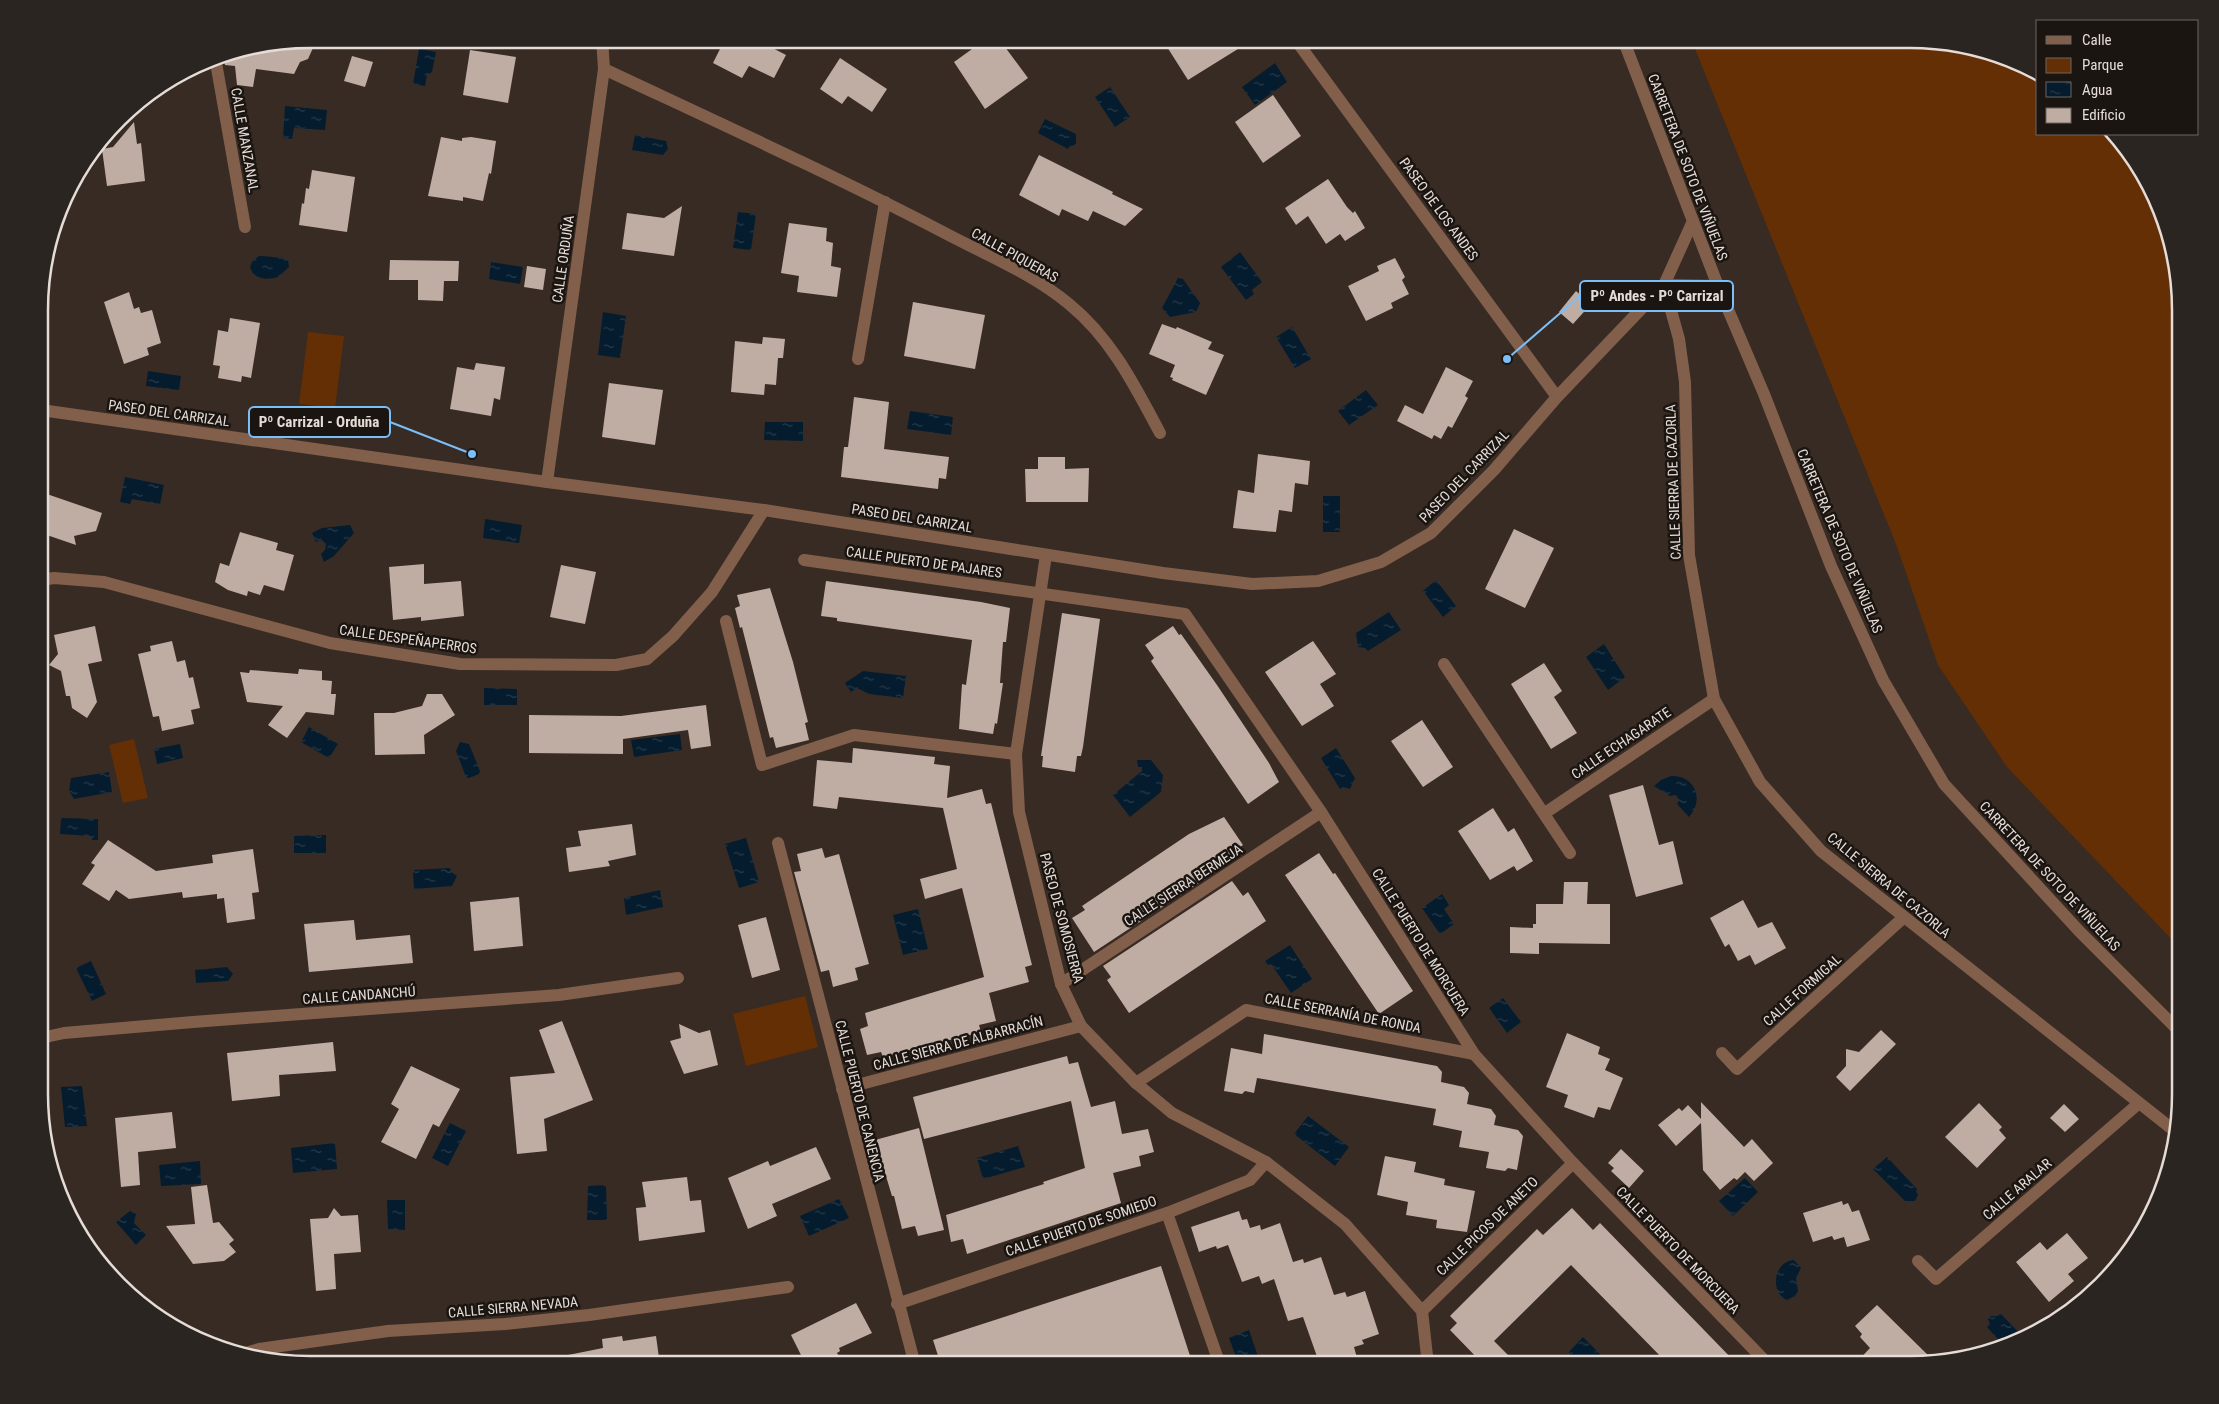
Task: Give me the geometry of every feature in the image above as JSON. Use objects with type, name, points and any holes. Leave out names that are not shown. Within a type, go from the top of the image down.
[{"type":"street","name":"CALLE ORDUÑA","points":[[547,482],[604,69],[603,48]]},
{"type":"street","name":"PASEO DE LOS ANDES","points":[[1303,48],[1557,397]]},
{"type":"street","name":"CARRETERA DE SOTO DE VIÑUELAS","points":[[1626,48],[1718,286],[1764,394],[1831,566],[1883,680],[1944,784],[2080,932],[2172,1024]]},
{"type":"street","name":"CALLE MANZANAL","points":[[216,64],[245,228]]},
{"type":"street","name":"CALLE PIQUERAS","points":[[604,69],[885,202],[1036,280],[1070,304],[1098,332],[1123,364],[1160,433]]},
{"type":"street","points":[[858,359],[885,202]]},
{"type":"street","name":"PASEO DEL CARRIZAL","points":[[48,411],[547,482],[764,510],[1163,573],[1252,584],[1318,581],[1381,562],[1431,533],[1494,470],[1557,397],[1664,285],[1693,221]]},
{"type":"street","points":[[1664,285],[1718,286]]},
{"type":"street","name":"CALLE SIERRA DE CAZORLA","points":[[1664,285],[1679,339],[1685,382],[1689,555],[1714,698],[1760,782],[1821,851],[1903,918],[2169,1127]]},
{"type":"street","name":"CALLE DESPEÑAPERROS","points":[[48,579],[104,582],[330,643],[460,664],[616,665],[647,659],[673,636],[712,592],[764,510]]},
{"type":"street","name":"PASEO DE SOMOSIERRA","points":[[1046,555],[1016,754],[1019,812],[1061,984],[1081,1026],[1136,1083],[1172,1113],[1266,1162],[1344,1224],[1422,1311]]},
{"type":"street","name":"CALLE PUERTO DE PAJARES","points":[[804,560],[1040,594]]},
{"type":"street","name":"CALLE PUERTO DE MORCUERA","points":[[1040,594],[1185,614],[1322,812],[1474,1054],[1573,1163],[1760,1356]]},
{"type":"street","points":[[726,621],[762,765],[854,735],[1016,754]]},
{"type":"street","points":[[1444,664],[1570,853]]},
{"type":"street","name":"CALLE ECHAGARATE","points":[[1545,813],[1714,698]]},
{"type":"street","name":"CALLE SIERRA BERMEJA","points":[[1061,984],[1322,812]]},
{"type":"street","name":"CALLE PUERTO DE CANENCIA","points":[[778,844],[897,1304],[912,1356]]},
{"type":"street","name":"CALLE FORMIGAL","points":[[1722,1053],[1737,1069],[1903,918]]},
{"type":"street","name":"CALLE CANDANCHÚ","points":[[48,1036],[64,1033],[193,1022],[559,995],[678,978]]},
{"type":"street","name":"CALLE SERRANÍA DE RONDA","points":[[1136,1083],[1246,1010],[1474,1054]]},
{"type":"street","name":"CALLE SIERRA DE ALBARRACÍN","points":[[842,1090],[1081,1026]]},
{"type":"street","name":"CALLE ARALAR","points":[[1918,1260],[1936,1279],[2138,1104]]},
{"type":"street","name":"CALLE PUERTO DE SOMIEDO","points":[[897,1304],[1167,1213],[1250,1180],[1266,1162]]},
{"type":"street","name":"CALLE PICOS DE ANETO","points":[[1422,1311],[1573,1163]]},
{"type":"street","points":[[1167,1213],[1217,1356]]},
{"type":"street","name":"CALLE SIERRA NEVADA","points":[[254,1350],[388,1331],[505,1324],[589,1316],[788,1287]]},
{"type":"street","points":[[1422,1311],[1427,1356]]},
{"type":"green space","points":[[1695,48],[1927,48],[1977,56],[1994,61],[2036,80],[2036,135],[2105,135],[2127,164],[2145,194],[2163,242],[2169,275],[2172,309],[2172,940],[2007,767],[1938,665],[1896,544]]},
{"type":"green space","points":[[308,332],[344,336],[335,408],[299,404]]},
{"type":"green space","points":[[134,739],[148,798],[123,803],[109,745]]},
{"type":"green space","points":[[805,996],[818,1047],[746,1066],[733,1014]]},
{"type":"water","points":[[419,49],[436,52],[432,72],[427,75],[425,86],[413,84]]},
{"type":"water","points":[[1275,63],[1287,82],[1255,105],[1242,87]]},
{"type":"water","points":[[1110,87],[1130,117],[1115,127],[1095,97]]},
{"type":"water","points":[[285,106],[327,110],[325,130],[294,128],[292,139],[283,138]]},
{"type":"water","points":[[1045,119],[1076,134],[1076,145],[1070,146],[1068,149],[1038,133]]},
{"type":"water","points":[[635,135],[666,141],[668,149],[663,155],[632,150]]},
{"type":"water","points":[[738,212],[756,214],[751,250],[733,248]]},
{"type":"water","points":[[1240,252],[1262,282],[1252,290],[1254,294],[1246,300],[1221,267]]},
{"type":"water","points":[[259,256],[286,259],[288,260],[289,267],[278,277],[265,279],[258,277],[250,267],[253,260]]},
{"type":"water","points":[[491,262],[523,267],[520,284],[489,279]]},
{"type":"water","points":[[1178,278],[1183,279],[1200,303],[1196,312],[1170,317],[1162,308]]},
{"type":"water","points":[[603,312],[626,316],[620,358],[598,355]]},
{"type":"water","points":[[1292,327],[1311,359],[1295,368],[1276,337]]},
{"type":"water","points":[[148,371],[181,376],[179,390],[146,386]]},
{"type":"water","points":[[1366,390],[1378,405],[1349,425],[1338,411]]},
{"type":"water","points":[[910,411],[953,417],[951,435],[907,429]]},
{"type":"water","points":[[765,422],[803,422],[803,441],[764,440]]},
{"type":"water","points":[[125,477],[164,485],[160,504],[132,499],[130,504],[120,502]]},
{"type":"water","points":[[1323,496],[1340,496],[1340,532],[1323,532]]},
{"type":"water","points":[[485,519],[522,525],[519,543],[483,538]]},
{"type":"water","points":[[350,525],[354,533],[334,556],[324,562],[321,554],[325,550],[326,544],[322,540],[316,542],[312,533],[322,528]]},
{"type":"water","points":[[1436,580],[1456,606],[1443,617],[1423,591]]},
{"type":"water","points":[[1389,612],[1401,630],[1368,651],[1365,648],[1358,647],[1356,633]]},
{"type":"water","points":[[1604,644],[1625,677],[1608,690],[1586,657]]},
{"type":"water","points":[[863,671],[906,676],[903,698],[869,694],[857,688],[851,692],[845,683]]},
{"type":"water","points":[[484,688],[517,689],[517,705],[484,705]]},
{"type":"water","points":[[309,727],[338,744],[329,758],[301,742]]},
{"type":"water","points":[[680,734],[682,750],[634,757],[631,740]]},
{"type":"water","points":[[460,742],[469,744],[480,771],[479,774],[469,778],[466,777],[456,751]]},
{"type":"water","points":[[180,744],[183,758],[157,764],[154,749]]},
{"type":"water","points":[[1336,748],[1355,778],[1350,789],[1343,787],[1340,789],[1321,758]]},
{"type":"water","points":[[1137,760],[1151,760],[1163,775],[1161,792],[1130,817],[1113,795],[1142,771],[1142,767],[1138,767]]},
{"type":"water","points":[[109,772],[112,792],[74,799],[69,791],[71,778]]},
{"type":"water","points":[[1671,776],[1686,780],[1695,790],[1697,796],[1696,803],[1689,817],[1677,804],[1679,800],[1676,795],[1670,796],[1654,786],[1661,780]]},
{"type":"water","points":[[61,818],[98,819],[98,840],[92,840],[91,836],[60,834]]},
{"type":"water","points":[[326,835],[326,853],[294,853],[294,836]]},
{"type":"water","points":[[746,838],[759,882],[739,888],[725,844]]},
{"type":"water","points":[[450,868],[451,872],[457,876],[452,886],[414,889],[413,870]]},
{"type":"water","points":[[660,890],[663,907],[626,915],[624,898]]},
{"type":"water","points":[[1442,894],[1449,905],[1444,909],[1454,924],[1440,934],[1422,908]]},
{"type":"water","points":[[918,909],[928,949],[903,955],[893,915]]},
{"type":"water","points":[[1290,945],[1312,979],[1291,993],[1271,964],[1268,965],[1265,961]]},
{"type":"water","points":[[91,961],[106,994],[92,1001],[76,968]]},
{"type":"water","points":[[227,967],[233,974],[228,981],[196,983],[195,970]]},
{"type":"water","points":[[1503,998],[1521,1022],[1507,1033],[1489,1008]]},
{"type":"water","points":[[82,1086],[87,1126],[65,1127],[61,1087]]},
{"type":"water","points":[[1308,1116],[1349,1147],[1335,1166],[1294,1134]]},
{"type":"water","points":[[450,1123],[466,1131],[448,1166],[432,1158]]},
{"type":"water","points":[[335,1143],[337,1169],[293,1173],[291,1148]]},
{"type":"water","points":[[1018,1146],[1025,1167],[983,1179],[977,1158]]},
{"type":"water","points":[[1887,1157],[1917,1189],[1918,1195],[1915,1201],[1905,1201],[1873,1169]]},
{"type":"water","points":[[200,1161],[201,1184],[161,1186],[159,1165]]},
{"type":"water","points":[[1745,1178],[1758,1192],[1733,1216],[1719,1201]]},
{"type":"water","points":[[606,1185],[607,1220],[587,1220],[588,1186]]},
{"type":"water","points":[[839,1199],[849,1218],[809,1236],[800,1216]]},
{"type":"water","points":[[387,1200],[405,1200],[405,1230],[388,1229]]},
{"type":"water","points":[[130,1211],[136,1214],[134,1223],[146,1235],[136,1245],[116,1222]]},
{"type":"water","points":[[1794,1260],[1801,1268],[1796,1278],[1798,1291],[1795,1296],[1787,1300],[1778,1291],[1776,1277],[1782,1266]]},
{"type":"water","points":[[2001,1314],[2019,1333],[1999,1341],[1987,1327],[1990,1324],[1988,1319],[1990,1316]]},
{"type":"water","points":[[1249,1330],[1258,1356],[1236,1356],[1229,1338]]},
{"type":"water","points":[[1583,1337],[1602,1356],[1571,1356],[1568,1353]]},
{"type":"building","points":[[292,48],[313,48],[308,59],[300,62],[294,74],[256,69],[253,87],[237,85],[235,66],[225,65],[224,61],[242,56]]},
{"type":"building","points":[[720,48],[772,48],[786,55],[774,78],[749,66],[742,78],[713,63]]},
{"type":"building","points":[[973,48],[1006,48],[1028,78],[985,109],[954,62]]},
{"type":"building","points":[[1168,48],[1240,48],[1188,80]]},
{"type":"building","points":[[470,50],[516,57],[508,103],[463,95]]},
{"type":"building","points":[[352,56],[373,62],[365,87],[344,81]]},
{"type":"building","points":[[840,58],[887,89],[872,112],[848,96],[842,104],[820,89]]},
{"type":"building","points":[[1273,95],[1301,136],[1263,163],[1235,122]]},
{"type":"building","points":[[134,122],[137,144],[141,143],[145,181],[107,186],[102,150],[113,147]]},
{"type":"building","points":[[441,137],[462,141],[462,138],[471,137],[496,141],[491,174],[489,173],[483,201],[463,197],[463,201],[428,196]]},
{"type":"building","points":[[1039,155],[1143,209],[1125,226],[1093,211],[1088,221],[1062,209],[1059,216],[1019,195]]},
{"type":"building","points":[[312,170],[355,177],[347,232],[299,225],[302,203],[304,204],[306,188],[309,189]]},
{"type":"building","points":[[1328,179],[1347,207],[1353,213],[1355,211],[1365,228],[1345,241],[1340,234],[1326,244],[1308,216],[1296,225],[1285,208]]},
{"type":"building","points":[[682,206],[674,256],[622,249],[627,213],[664,218]]},
{"type":"building","points":[[789,223],[827,228],[826,241],[833,243],[831,266],[841,268],[837,297],[797,292],[799,276],[781,273]]},
{"type":"building","points":[[1395,258],[1405,277],[1402,280],[1409,294],[1391,303],[1393,308],[1366,321],[1348,286],[1379,271],[1377,266]]},
{"type":"building","points":[[390,260],[459,261],[458,281],[444,281],[443,301],[418,300],[418,280],[389,280]]},
{"type":"building","points":[[527,266],[546,269],[543,290],[524,287]]},
{"type":"building","points":[[1576,291],[1591,304],[1573,324],[1559,312]]},
{"type":"building","points":[[129,292],[134,309],[139,307],[141,313],[152,310],[161,343],[147,348],[149,355],[124,364],[104,302]]},
{"type":"building","points":[[913,302],[985,315],[975,369],[904,356]]},
{"type":"building","points":[[230,318],[260,323],[251,378],[242,376],[241,382],[218,378],[220,366],[213,365],[218,330],[228,332]]},
{"type":"building","points":[[1162,324],[1176,329],[1177,327],[1212,342],[1208,349],[1224,355],[1206,395],[1172,380],[1173,378],[1170,377],[1175,365],[1149,354]]},
{"type":"building","points":[[763,337],[785,339],[783,358],[778,358],[776,385],[765,384],[764,395],[731,392],[735,341],[762,344]]},
{"type":"building","points":[[476,363],[505,367],[500,400],[494,398],[491,416],[450,409],[457,367],[474,370]]},
{"type":"building","points":[[1446,367],[1473,381],[1465,396],[1468,398],[1452,428],[1448,426],[1441,439],[1434,435],[1432,439],[1397,421],[1405,405],[1423,414]]},
{"type":"building","points":[[609,383],[663,390],[655,445],[602,437]]},
{"type":"building","points":[[854,397],[889,402],[884,449],[949,457],[946,479],[939,478],[938,489],[841,477],[844,447],[848,447]]},
{"type":"building","points":[[1258,454],[1310,461],[1308,485],[1295,483],[1292,512],[1279,510],[1276,532],[1233,528],[1238,490],[1254,493]]},
{"type":"building","points":[[1038,457],[1065,457],[1065,469],[1089,468],[1088,502],[1026,502],[1025,469],[1038,469]]},
{"type":"building","points":[[48,494],[102,513],[96,531],[74,536],[76,545],[48,535]]},
{"type":"building","points":[[1514,529],[1554,548],[1525,608],[1485,589]]},
{"type":"building","points":[[240,532],[278,543],[276,550],[294,555],[284,591],[264,585],[260,595],[248,591],[247,596],[228,590],[215,582],[220,563],[229,566]]},
{"type":"building","points":[[424,564],[424,584],[461,581],[464,616],[421,621],[421,617],[393,620],[389,567]]},
{"type":"building","points":[[561,565],[596,572],[585,624],[550,617]]},
{"type":"building","points":[[826,581],[981,602],[1010,608],[1006,642],[1003,642],[1000,683],[1003,683],[997,724],[995,723],[993,734],[959,729],[962,684],[966,685],[972,640],[837,621],[837,618],[821,616]]},
{"type":"building","points":[[770,588],[793,662],[808,722],[805,723],[809,740],[776,748],[773,737],[770,738],[742,627],[740,628],[735,608],[740,606],[737,595]]},
{"type":"building","points":[[1062,613],[1100,619],[1083,747],[1081,756],[1077,756],[1075,772],[1042,767],[1043,756],[1041,756]]},
{"type":"building","points":[[95,626],[102,661],[88,664],[97,702],[87,718],[72,708],[70,696],[66,696],[61,671],[49,665],[58,654],[54,635]]},
{"type":"building","points":[[1173,626],[1179,635],[1181,634],[1217,685],[1269,763],[1279,782],[1248,804],[1151,661],[1154,658],[1145,645]]},
{"type":"building","points":[[172,641],[177,662],[185,660],[189,678],[193,677],[200,708],[191,710],[194,724],[162,731],[159,716],[153,717],[138,654],[151,651],[150,646]]},
{"type":"building","points":[[1313,641],[1336,674],[1320,684],[1334,706],[1302,726],[1265,672]]},
{"type":"building","points":[[1544,663],[1562,691],[1554,697],[1577,733],[1551,749],[1511,684]]},
{"type":"building","points":[[299,669],[322,671],[322,680],[332,681],[331,694],[336,694],[334,715],[306,712],[287,738],[268,725],[283,706],[247,702],[240,672],[249,673],[250,670],[298,674]]},
{"type":"building","points":[[427,694],[442,694],[455,715],[424,735],[425,754],[375,755],[374,713],[394,713],[422,706]]},
{"type":"building","points":[[706,705],[711,746],[691,749],[688,730],[623,739],[623,754],[529,753],[529,715],[621,716]]},
{"type":"building","points":[[1422,720],[1453,767],[1423,787],[1391,741]]},
{"type":"building","points":[[853,748],[935,757],[934,764],[950,766],[947,798],[982,789],[986,804],[991,803],[1032,965],[1025,967],[1029,982],[989,993],[996,1021],[979,1025],[981,1032],[883,1057],[881,1052],[867,1055],[860,1029],[868,1026],[865,1013],[984,977],[962,888],[925,899],[920,879],[957,869],[943,808],[839,797],[837,809],[813,806],[817,760],[852,763]]},
{"type":"building","points":[[1643,785],[1659,845],[1673,841],[1683,884],[1636,897],[1609,795]]},
{"type":"building","points":[[1493,808],[1508,832],[1514,828],[1533,861],[1517,871],[1514,866],[1490,880],[1458,831]]},
{"type":"building","points":[[1224,817],[1243,845],[1234,851],[1235,853],[1219,862],[1223,867],[1094,952],[1072,918],[1085,910],[1082,906],[1189,834]]},
{"type":"building","points":[[632,824],[636,855],[608,861],[610,866],[569,872],[566,848],[581,846],[578,831]]},
{"type":"building","points":[[108,840],[156,871],[213,863],[212,855],[253,849],[259,892],[252,893],[255,919],[227,923],[224,898],[217,899],[217,894],[183,898],[182,892],[129,899],[116,890],[109,901],[82,884],[95,865],[91,863]]},
{"type":"building","points":[[822,848],[825,858],[839,854],[869,964],[855,968],[858,980],[833,987],[829,970],[821,972],[794,872],[801,871],[797,854]]},
{"type":"building","points":[[1319,853],[1333,874],[1335,873],[1413,991],[1379,1014],[1285,875]]},
{"type":"building","points":[[1232,881],[1243,896],[1248,892],[1266,921],[1129,1013],[1107,980],[1111,977],[1103,966]]},
{"type":"building","points":[[1564,882],[1588,882],[1587,904],[1610,904],[1610,944],[1539,943],[1539,954],[1510,953],[1510,927],[1533,928],[1533,924],[1536,924],[1536,904],[1563,904]]},
{"type":"building","points":[[519,897],[523,946],[474,951],[470,902]]},
{"type":"building","points":[[1743,900],[1758,928],[1772,922],[1786,948],[1755,965],[1750,955],[1738,961],[1729,944],[1725,947],[1710,918]]},
{"type":"building","points":[[766,917],[780,970],[752,978],[738,925]]},
{"type":"building","points":[[354,920],[356,940],[410,935],[413,963],[309,972],[304,924]]},
{"type":"building","points":[[562,1021],[593,1100],[544,1119],[547,1151],[517,1154],[510,1077],[555,1073],[539,1030]]},
{"type":"building","points":[[679,1024],[699,1033],[710,1030],[718,1065],[684,1074],[670,1041],[681,1038]]},
{"type":"building","points":[[1881,1030],[1896,1044],[1850,1091],[1836,1077],[1846,1066],[1846,1049],[1859,1052]]},
{"type":"building","points":[[1567,1033],[1600,1047],[1598,1054],[1610,1059],[1605,1070],[1623,1078],[1610,1110],[1598,1107],[1594,1118],[1564,1107],[1568,1095],[1546,1087]]},
{"type":"building","points":[[1264,1034],[1437,1066],[1442,1072],[1441,1082],[1464,1087],[1469,1093],[1467,1104],[1491,1109],[1496,1116],[1494,1125],[1518,1130],[1523,1136],[1517,1170],[1508,1168],[1505,1171],[1486,1168],[1489,1152],[1459,1147],[1462,1131],[1433,1125],[1436,1109],[1257,1078],[1254,1093],[1245,1091],[1242,1094],[1224,1091],[1231,1048],[1262,1054]]},
{"type":"building","points":[[333,1042],[336,1071],[279,1075],[280,1096],[232,1101],[227,1053]]},
{"type":"building","points":[[1067,1056],[1069,1064],[1078,1062],[1091,1107],[1115,1101],[1122,1134],[1148,1129],[1154,1152],[1139,1156],[1141,1166],[1113,1173],[1121,1203],[967,1254],[963,1239],[951,1242],[946,1215],[1044,1184],[1043,1182],[1085,1168],[1071,1101],[924,1139],[913,1097]]},
{"type":"building","points":[[411,1066],[460,1089],[439,1127],[433,1124],[416,1159],[381,1142],[399,1109],[391,1104]]},
{"type":"building","points":[[1701,1102],[1744,1147],[1752,1139],[1773,1163],[1754,1181],[1745,1172],[1737,1180],[1734,1178],[1720,1190],[1703,1170],[1701,1123],[1676,1146],[1658,1125],[1679,1108],[1682,1111],[1688,1105],[1701,1119]]},
{"type":"building","points":[[1979,1103],[2002,1127],[1999,1130],[2006,1138],[1977,1168],[1945,1137]]},
{"type":"building","points":[[2064,1104],[2079,1119],[2065,1132],[2050,1118]]},
{"type":"building","points":[[172,1112],[176,1148],[138,1152],[140,1185],[121,1187],[115,1118]]},
{"type":"building","points":[[919,1128],[944,1230],[918,1236],[915,1226],[902,1229],[894,1196],[892,1196],[875,1140]]},
{"type":"building","points":[[816,1147],[831,1179],[772,1204],[777,1216],[748,1229],[728,1178],[768,1161],[770,1166]]},
{"type":"building","points":[[1621,1149],[1644,1171],[1629,1188],[1611,1171],[1614,1168],[1608,1163]]},
{"type":"building","points":[[1385,1156],[1416,1162],[1414,1172],[1445,1179],[1444,1185],[1475,1191],[1467,1232],[1436,1228],[1437,1220],[1406,1215],[1408,1202],[1377,1195]]},
{"type":"building","points":[[687,1177],[690,1201],[701,1200],[705,1232],[639,1241],[636,1208],[646,1207],[642,1182]]},
{"type":"building","points":[[207,1185],[213,1223],[219,1222],[234,1240],[229,1244],[236,1252],[224,1261],[193,1264],[166,1226],[195,1224],[191,1187]]},
{"type":"building","points":[[1842,1201],[1843,1205],[1848,1203],[1852,1212],[1859,1210],[1870,1240],[1847,1247],[1844,1237],[1834,1240],[1832,1236],[1813,1242],[1803,1213]]},
{"type":"building","points":[[334,1208],[341,1216],[358,1215],[361,1252],[334,1254],[336,1289],[316,1291],[310,1219],[328,1218]]},
{"type":"building","points":[[1572,1208],[1593,1230],[1600,1223],[1729,1356],[1660,1356],[1571,1265],[1494,1341],[1509,1356],[1475,1356],[1450,1330],[1457,1323],[1450,1316],[1537,1229],[1543,1235]]},
{"type":"building","points":[[1239,1211],[1242,1220],[1247,1219],[1250,1228],[1260,1225],[1261,1230],[1280,1223],[1293,1262],[1303,1259],[1304,1263],[1321,1257],[1334,1295],[1345,1292],[1347,1297],[1365,1291],[1379,1334],[1362,1340],[1364,1344],[1354,1347],[1356,1356],[1317,1356],[1303,1317],[1288,1321],[1274,1279],[1262,1284],[1259,1276],[1242,1282],[1228,1245],[1217,1249],[1216,1246],[1199,1252],[1191,1227]]},
{"type":"building","points":[[2067,1233],[2088,1258],[2068,1274],[2074,1281],[2049,1302],[2016,1262],[2040,1242],[2047,1250]]},
{"type":"building","points":[[1161,1266],[1190,1356],[938,1356],[933,1340]]},
{"type":"building","points":[[856,1303],[872,1333],[839,1348],[840,1351],[837,1353],[839,1356],[802,1356],[791,1335]]},
{"type":"building","points":[[1877,1305],[1929,1356],[1862,1356],[1870,1348],[1860,1337],[1862,1334],[1855,1326]]},
{"type":"building","points":[[622,1336],[623,1341],[656,1336],[659,1356],[563,1356],[603,1348],[602,1339]]},
{"type":"place","name":"Pº Andes - Pº Carrizal","points":[[1507,359]]},
{"type":"place","name":"Pº Carrizal - Orduña","points":[[472,454]]}]
